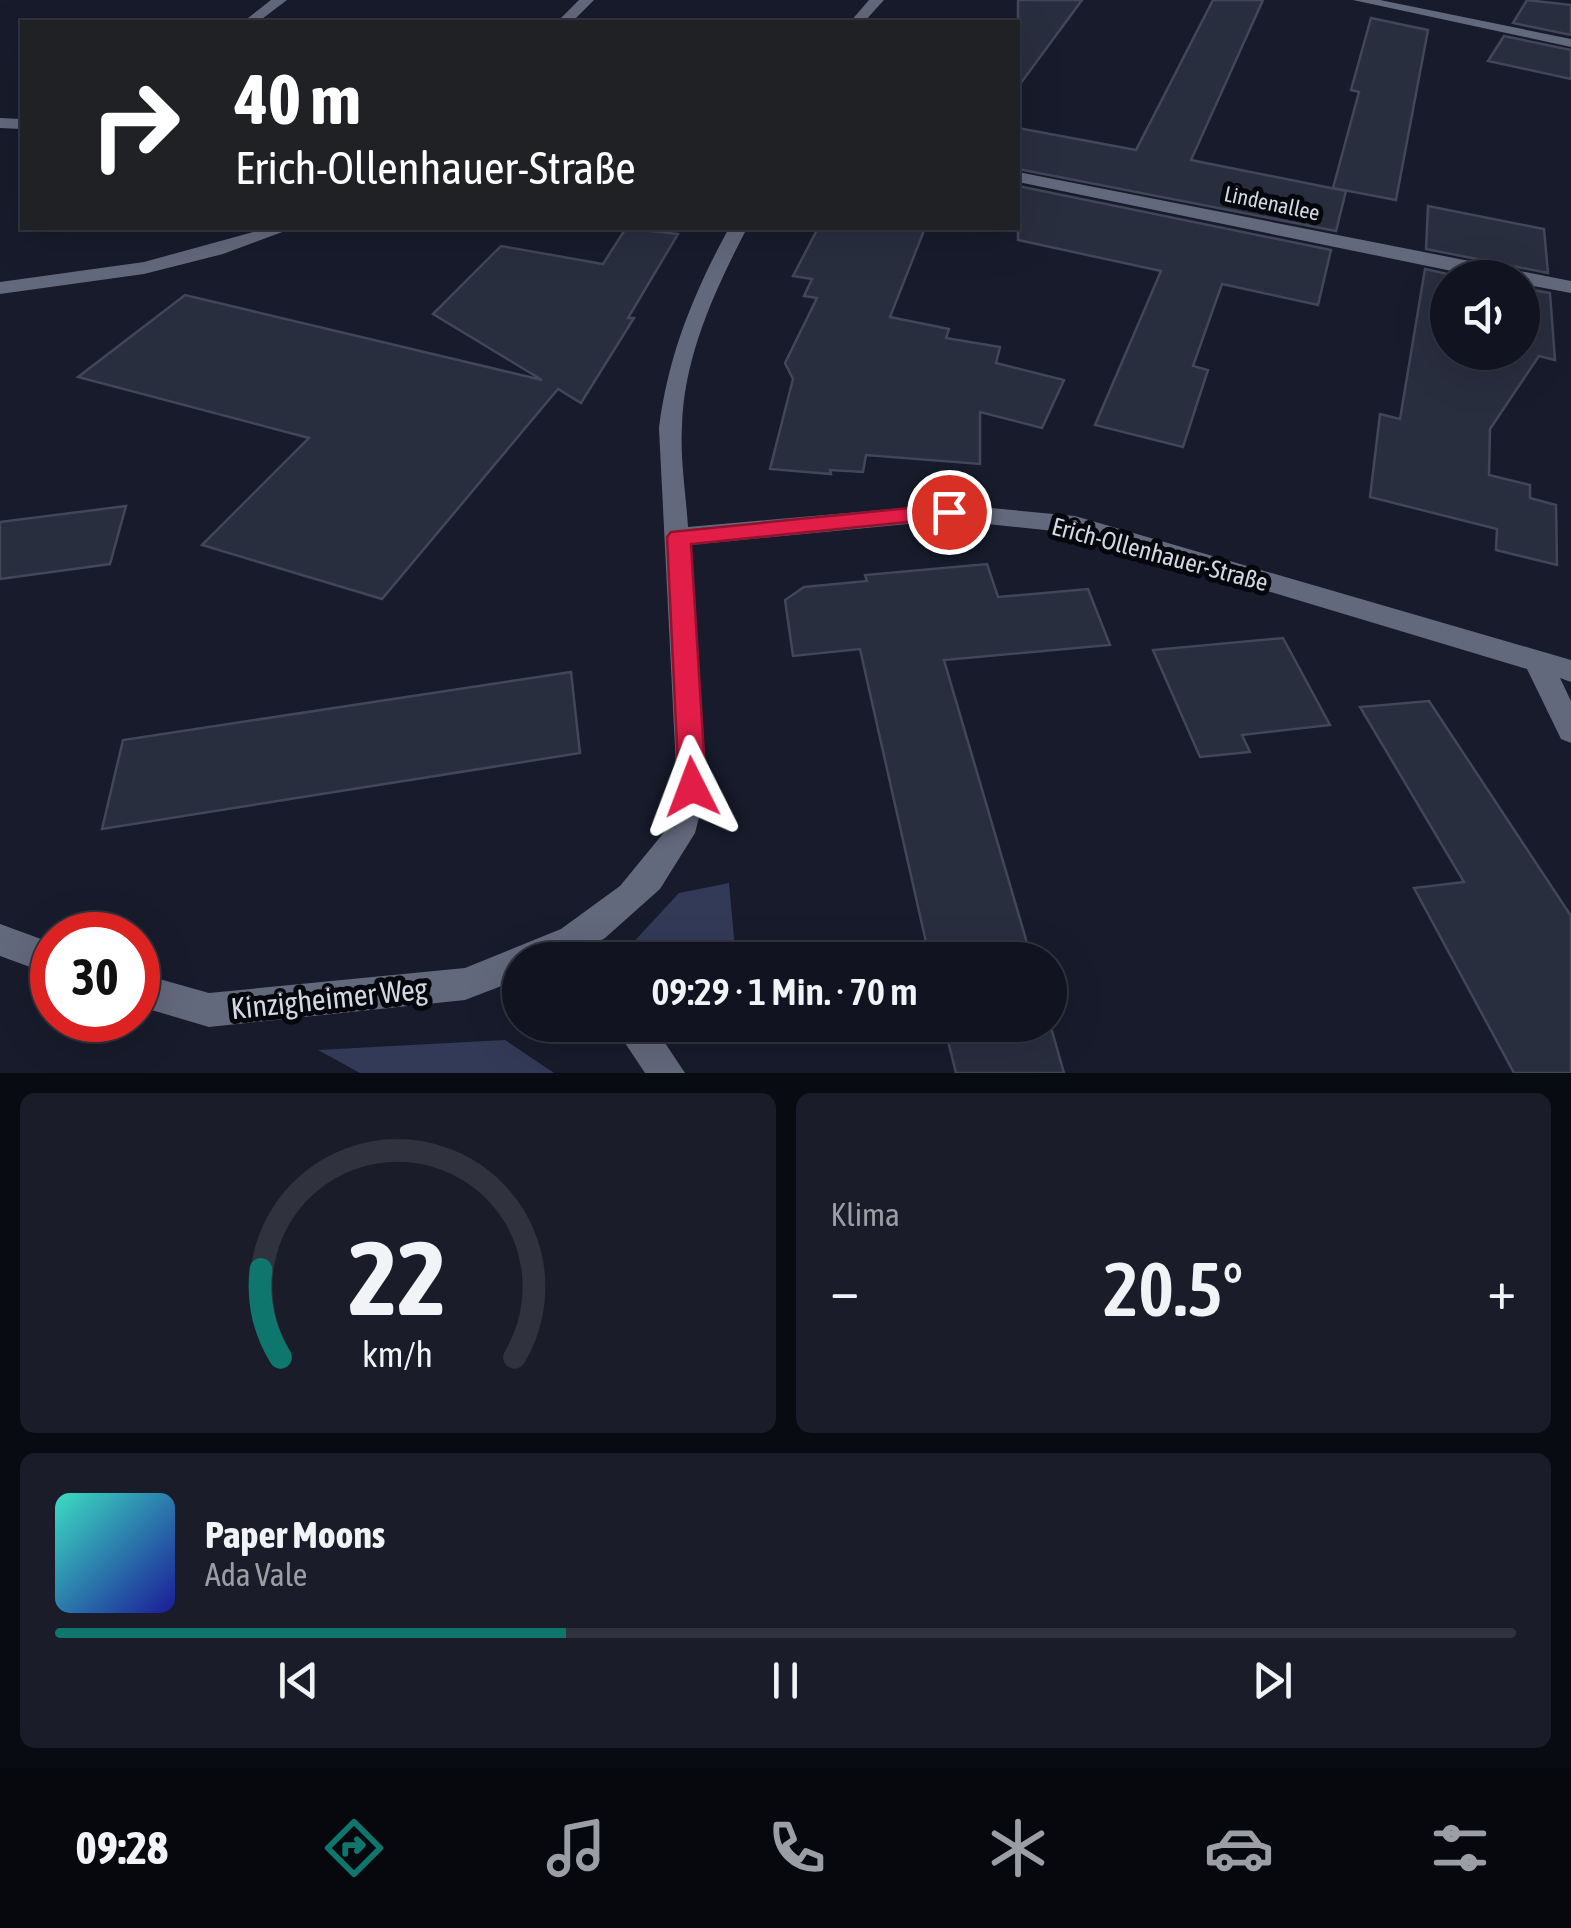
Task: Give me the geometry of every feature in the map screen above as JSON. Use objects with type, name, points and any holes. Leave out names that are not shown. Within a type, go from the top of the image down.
[{"type":"street","points":[[253,20],[280,0]]},
{"type":"street","points":[[566,20],[587,0]]},
{"type":"street","points":[[860,20],[878,0]]},
{"type":"street","points":[[1360,0],[1571,43]]},
{"type":"street","name":"Lindenallee","points":[[1020,178],[1430,260]]},
{"type":"street","points":[[0,288],[41,286],[189,257],[277,230]]},
{"type":"street","points":[[585,942],[630,900],[678,838],[692,787],[670,428],[674,380],[701,298],[737,230]]},
{"type":"street","name":"Lindenallee","points":[[1540,282],[1571,288]]},
{"type":"street","name":"Erich-Ollenhauer-Straße","points":[[679,537],[949,512],[1075,525],[1571,671]]},
{"type":"street","points":[[1538,662],[1571,731]]},
{"type":"street","points":[[0,940],[30,951]]},
{"type":"street","name":"Kinzigheimer Weg","points":[[160,996],[209,1010],[465,984],[502,971]]},
{"type":"street","points":[[643,1042],[668,1073]]},
{"type":"shaded area","points":[[729,883],[734,942],[634,942],[679,893]]},
{"type":"shaded area","points":[[502,1040],[554,1073],[360,1073],[318,1050]]},
{"type":"building","points":[[1018,0],[1082,0],[1020,84]]},
{"type":"building","points":[[1213,0],[1263,0],[1191,160],[1346,191],[1336,231],[1020,169],[1020,128],[1136,150]]},
{"type":"building","points":[[1527,0],[1571,5],[1571,35],[1513,23]]},
{"type":"building","points":[[1371,18],[1428,30],[1396,200],[1333,188],[1359,92],[1351,90]]},
{"type":"building","points":[[1504,36],[1571,50],[1571,79],[1488,61]]},
{"type":"building","points":[[1020,186],[1331,250],[1318,305],[1222,284],[1193,366],[1208,370],[1183,447],[1095,425],[1161,271],[1018,240]]},
{"type":"building","points":[[1428,206],[1544,229],[1548,273],[1540,271],[1540,260],[1482,260],[1426,249]]},
{"type":"building","points":[[625,230],[678,234],[628,318],[634,318],[581,403],[558,389],[382,599],[202,545],[309,438],[78,377],[185,295],[542,380],[433,314],[501,246],[603,264]]},
{"type":"building","points":[[817,230],[924,230],[890,317],[949,329],[946,338],[1000,347],[996,363],[1064,380],[1042,428],[980,412],[980,464],[866,455],[863,472],[830,470],[831,474],[770,469],[793,379],[785,363],[817,298],[804,296],[812,279],[793,276]]},
{"type":"building","points":[[1425,269],[1430,270],[1430,370],[1530,370],[1490,429],[1489,475],[1530,485],[1530,498],[1556,505],[1557,565],[1496,550],[1497,529],[1370,497],[1380,414],[1400,419]]},
{"type":"building","points":[[1540,291],[1550,293],[1555,360],[1540,356]]},
{"type":"building","points":[[126,506],[110,564],[0,579],[0,522]]},
{"type":"building","points":[[987,564],[998,597],[1088,589],[1110,645],[944,660],[1027,942],[926,942],[860,649],[793,656],[785,600],[804,587],[867,581],[865,575]]},
{"type":"building","points":[[1283,638],[1330,725],[1242,735],[1250,752],[1200,757],[1153,650]]},
{"type":"building","points":[[571,672],[580,753],[102,829],[123,740]]},
{"type":"building","points":[[1429,701],[1571,916],[1571,1073],[1514,1073],[1414,888],[1464,882],[1360,707]]},
{"type":"building","points":[[948,1042],[1055,1042],[1064,1073],[956,1073]]},
{"type":"route","points":[[692,787],[679,537],[949,512]]}]
